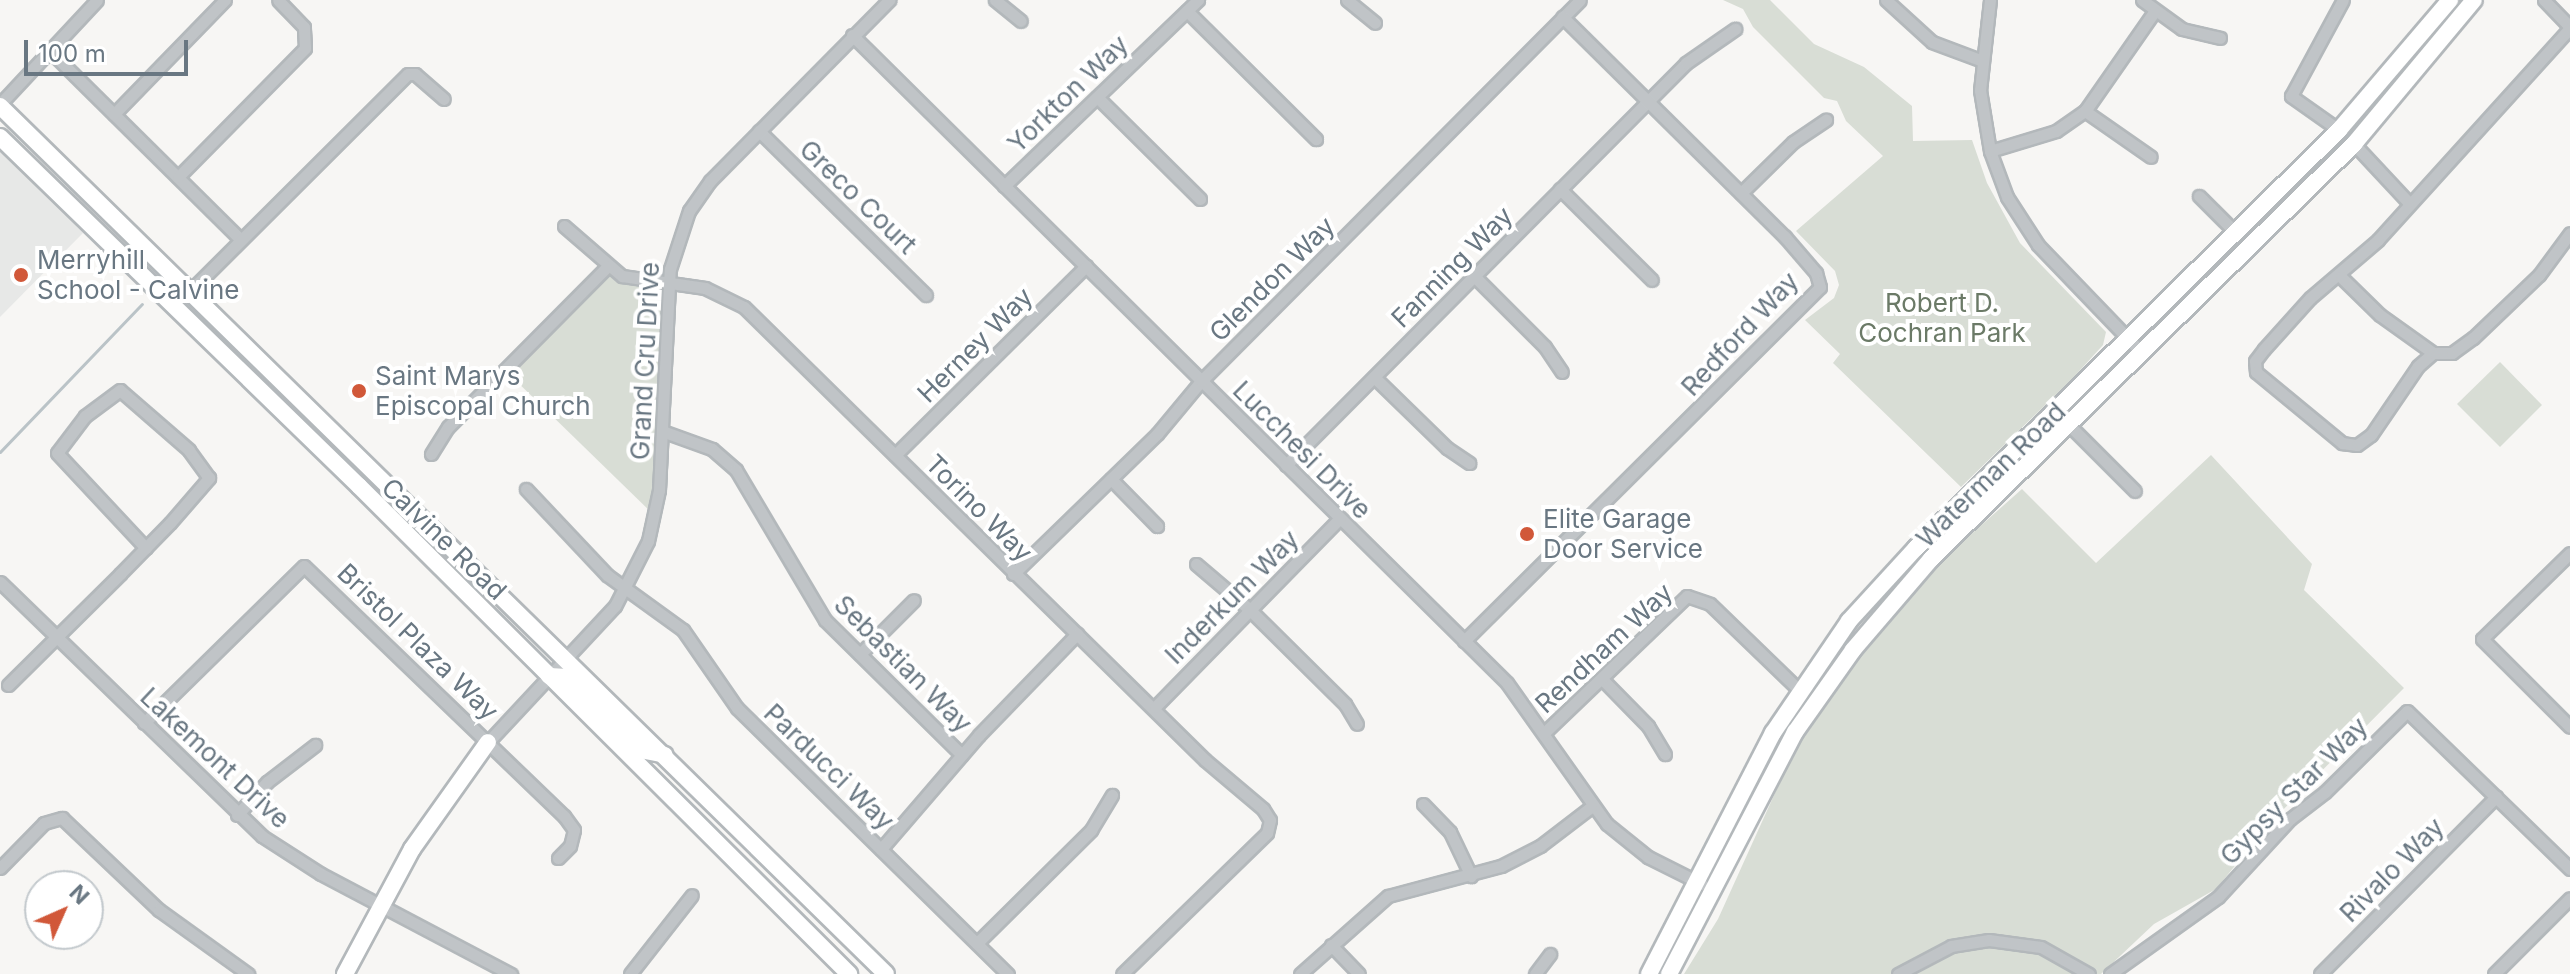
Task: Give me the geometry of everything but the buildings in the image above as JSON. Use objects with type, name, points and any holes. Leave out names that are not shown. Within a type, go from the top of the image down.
[{"type":"main road","name":"Waterman Road","points":[[1669,974],[1715,891],[1795,732],[1853,650],[1931,559],[2069,425],[2235,232],[2339,130],[2450,0]]},
{"type":"main road","name":"Waterman Road","points":[[1649,974],[1799,690],[1849,621],[1908,556],[2354,144],[2474,0]]},
{"type":"main road","name":"Waterman Road","points":[[2354,144],[2357,127],[2416,56],[2418,38]]},
{"type":"main road","name":"Calvine Road","points":[[0,105],[886,974]]},
{"type":"main road","points":[[0,120],[68,185],[94,199]]},
{"type":"main road","name":"Calvine Road","points":[[0,137],[144,274],[849,974]]},
{"type":"main road","points":[[144,274],[162,279],[217,333],[232,334]]},
{"type":"main road","points":[[445,572],[471,584],[548,661],[567,659]]},
{"type":"main road","points":[[549,676],[567,677],[640,750],[667,756]]},
{"type":"main road","points":[[345,974],[438,807],[488,742]]},
{"type":"street","points":[[0,105],[97,0]]},
{"type":"street","points":[[114,114],[225,0]]},
{"type":"street","points":[[178,177],[305,48],[304,27],[278,0]]},
{"type":"street","name":"Grand Cru Drive","points":[[488,742],[567,659],[626,589],[655,516],[668,285],[674,248],[689,211],[710,181],[889,0]]},
{"type":"street","points":[[995,0],[1021,21]]},
{"type":"street","name":"Yorkton Way","points":[[1004,186],[1198,0]]},
{"type":"street","points":[[1347,0],[1375,23]]},
{"type":"street","points":[[1563,17],[1580,0]]},
{"type":"street","points":[[1886,0],[1932,42],[1980,60]]},
{"type":"street","points":[[1990,0],[1980,60],[1990,151],[2007,197],[2038,245],[2136,346]]},
{"type":"street","points":[[2142,0],[2154,12],[2182,29],[2220,38]]},
{"type":"street","points":[[2339,130],[2291,96],[2343,0]]},
{"type":"street","points":[[2433,353],[2406,378],[2371,435],[2349,447],[2259,379],[2257,356],[2310,298],[2341,277],[2408,202],[2513,95],[2570,27],[2544,0]]},
{"type":"street","points":[[1187,11],[1316,139]]},
{"type":"street","points":[[1990,151],[2056,131],[2085,111],[2154,12]]},
{"type":"street","name":"Redford Way","points":[[1464,641],[1820,287],[1816,273],[1741,193],[1563,17]]},
{"type":"street","name":"Glendon Way","points":[[1013,574],[1111,479],[1201,381],[1563,17]]},
{"type":"street","name":"Fanning Way","points":[[1286,465],[1648,101],[1705,47],[1735,29]]},
{"type":"street","name":"Lucchesi Drive","points":[[852,35],[1507,683],[1544,733],[1591,807],[1627,842],[1715,891]]},
{"type":"street","points":[[51,52],[241,240]]},
{"type":"street","points":[[189,292],[408,74],[415,74],[444,99]]},
{"type":"street","points":[[1097,97],[1200,199]]},
{"type":"street","points":[[2085,111],[2151,157]]},
{"type":"street","points":[[1741,193],[1793,142],[1826,120]]},
{"type":"street","name":"Greco Court","points":[[759,131],[926,295]]},
{"type":"street","points":[[2354,144],[2408,202]]},
{"type":"street","points":[[1560,189],[1652,280]]},
{"type":"street","points":[[2199,196],[2235,232]]},
{"type":"street","name":"Torino Way","points":[[564,226],[607,267],[639,281],[705,288],[744,307],[1013,574],[1270,820],[1267,833],[1122,974]]},
{"type":"street","points":[[2341,277],[2380,315],[2433,353],[2452,353],[2473,338],[2539,275],[2570,233]]},
{"type":"street","name":"Herney Way","points":[[895,455],[1086,266]]},
{"type":"street","points":[[431,454],[448,427],[607,267]]},
{"type":"street","points":[[1474,276],[1545,347],[1562,372]]},
{"type":"street","points":[[1374,377],[1447,448],[1469,463]]},
{"type":"street","points":[[8,685],[146,548],[209,478],[189,450],[120,390],[85,416],[57,453],[146,548]]},
{"type":"street","points":[[2069,425],[2135,491]]},
{"type":"street","name":"Sebastian Way","points":[[662,431],[712,449],[736,470],[815,607],[962,755]]},
{"type":"street","points":[[1111,479],[1157,526]]},
{"type":"street","name":"Parducci Way","points":[[526,489],[626,589],[683,630],[727,696],[1008,974]]},
{"type":"street","name":"Inderkum Way","points":[[1155,707],[1340,518]]},
{"type":"street","points":[[2570,553],[2482,639],[2570,727]]},
{"type":"street","points":[[1196,564],[1250,610],[1345,704],[1357,724]]},
{"type":"street","name":"Bristol Plaza Way","points":[[144,723],[304,566],[488,742]]},
{"type":"street","name":"Lakemont Drive","points":[[0,582],[237,815],[291,856],[488,969],[511,974]]},
{"type":"street","name":"Rendham Way","points":[[1544,733],[1680,600],[1695,595],[1799,690]]},
{"type":"street","points":[[860,654],[914,600]]},
{"type":"street","points":[[881,849],[962,755],[1077,634]]},
{"type":"street","points":[[1602,679],[1648,726],[1665,754]]},
{"type":"street","name":"Gypsy Star Way","points":[[2110,974],[2218,897],[2290,819],[2407,711],[2496,797]]},
{"type":"street","points":[[488,742],[574,830],[570,846],[558,858]]},
{"type":"street","points":[[237,815],[267,782],[315,745]]},
{"type":"street","points":[[977,943],[1091,830],[1112,795]]},
{"type":"street","points":[[2496,797],[2570,869]]},
{"type":"street","name":"Rivalo Way","points":[[2320,974],[2496,797]]},
{"type":"street","points":[[1423,804],[1450,832],[1471,876]]},
{"type":"street","points":[[1300,974],[1388,896],[1471,876],[1540,846],[1591,807]]},
{"type":"street","points":[[0,868],[44,823],[62,818],[159,910],[248,974]]},
{"type":"street","points":[[630,974],[692,895]]},
{"type":"street","points":[[2494,974],[2570,898]]},
{"type":"street","points":[[1898,974],[1940,950],[1989,940],[2041,947],[2089,974]]},
{"type":"street","points":[[1331,945],[1359,974]]},
{"type":"street","points":[[1535,974],[1550,954]]},
{"type":"shaded area","name":"Merryhill School - Calvine","points":[[0,152],[83,233],[0,317]]},
{"type":"green space","name":"Robert D. Cochran Park","points":[[1723,0],[1770,0],[1814,44],[1864,67],[1912,106],[1913,141],[1972,140],[1987,183],[2020,243],[2106,332],[2103,345],[2073,378],[1961,487],[1833,363],[1840,354],[1805,320],[1834,298],[1839,285],[1835,271],[1796,231],[1883,156],[1846,121],[1837,101],[1824,98],[1753,27],[1743,9]]},
{"type":"green space","points":[[607,267],[668,285],[655,516],[505,370]]},
{"type":"green space","points":[[2500,362],[2542,405],[2500,447],[2457,404]]},
{"type":"green space","points":[[2211,455],[2312,564],[2304,590],[2404,688],[2269,824],[2216,889],[2154,924],[2101,974],[1684,974],[1718,919],[1804,729],[1915,584],[2022,489],[2096,563]]},
{"type":"waterway","points":[[0,452],[142,304]]},
{"type":"place","name":"Merryhill School - Calvine","points":[[21,275]]},
{"type":"place","name":"Saint Marys Episcopal Church","points":[[359,391]]},
{"type":"place","name":"Elite Garage Door Service","points":[[1527,534]]}]
